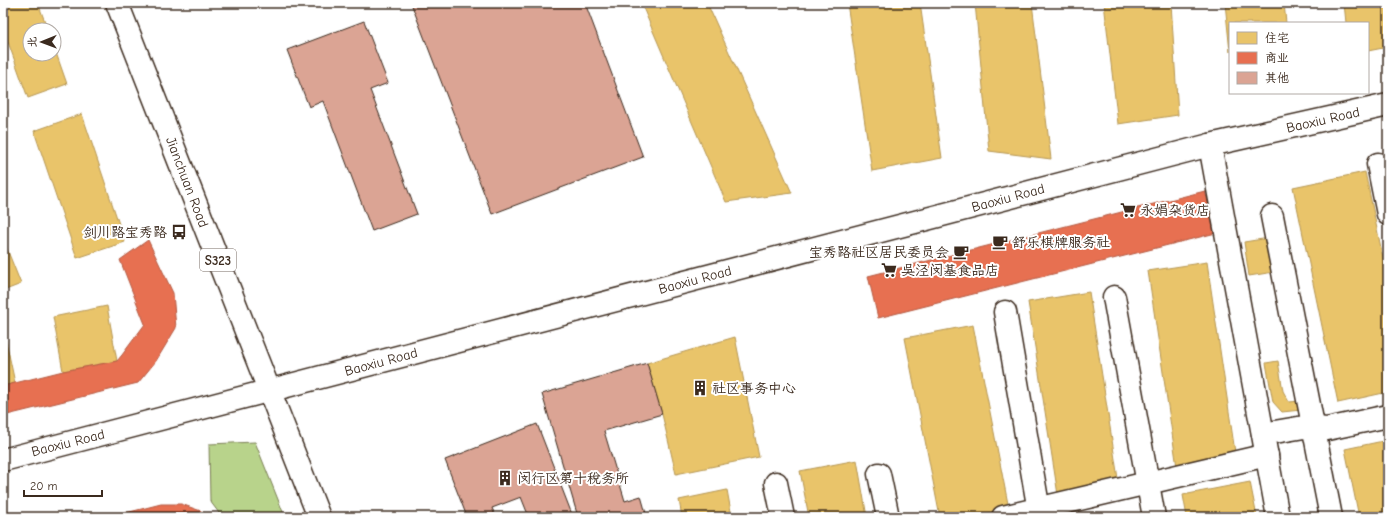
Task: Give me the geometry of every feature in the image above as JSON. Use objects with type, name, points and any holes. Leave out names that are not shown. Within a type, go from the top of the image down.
[{"type":"street","name":"Jianchuan Road","points":[[118,3],[268,391],[319,517]]},
{"type":"street","name":"Baoxiu Road","points":[[3,460],[1210,145],[1388,105]]},
{"type":"street","points":[[1210,145],[1278,517]]},
{"type":"street","points":[[1378,164],[1388,214]]},
{"type":"street","points":[[1272,216],[1331,517]]},
{"type":"street","points":[[1114,297],[1154,517]]},
{"type":"street","points":[[1005,312],[1039,513]]},
{"type":"street","points":[[1263,434],[1304,427],[1326,429],[1388,416]]},
{"type":"street","points":[[1003,517],[1039,513],[1148,483],[1267,455]]},
{"type":"street","points":[[879,474],[888,517]]},
{"type":"street","points":[[776,483],[783,517]]},
{"type":"green space","points":[[255,442],[285,517],[222,517],[210,501],[209,444]]},
{"type":"building: 住宅","points":[[3,3],[38,3],[45,22],[22,22],[22,62],[59,62],[67,84],[28,98],[3,28]]},
{"type":"building: 住宅","points":[[641,3],[707,3],[792,193],[726,202]]},
{"type":"building: 住宅","points":[[847,3],[920,3],[942,158],[872,171]]},
{"type":"building: 住宅","points":[[975,3],[1032,3],[1051,159],[989,151]]},
{"type":"building: 住宅","points":[[1104,3],[1171,3],[1178,115],[1118,124]]},
{"type":"building: 住宅","points":[[1225,3],[1284,3],[1286,22],[1229,22],[1229,42]]},
{"type":"building: 住宅","points":[[1344,3],[1388,3],[1388,47],[1369,51],[1369,22],[1346,22]]},
{"type":"building: 住宅","points":[[82,114],[125,242],[77,258],[34,131]]},
{"type":"building: 住宅","points":[[1365,172],[1388,281],[1388,392],[1338,403],[1293,187]]},
{"type":"building: 住宅","points":[[1269,238],[1274,272],[1249,276],[1244,242]]},
{"type":"building: 住宅","points":[[3,239],[21,284],[3,291]]},
{"type":"building: 住宅","points":[[1207,262],[1236,459],[1177,467],[1148,271]]},
{"type":"building: 住宅","points":[[1089,292],[1119,485],[1058,495],[1028,302]]},
{"type":"building: 住宅","points":[[107,306],[117,361],[63,371],[53,317]]},
{"type":"building: 住宅","points":[[973,325],[1009,509],[969,517],[940,517],[905,338]]},
{"type":"building: 住宅","points":[[3,331],[15,383],[3,386]]},
{"type":"building: 住宅","name":"社区事务中心","points":[[735,337],[759,457],[676,474],[662,414],[647,363]]},
{"type":"building: 住宅","points":[[1278,361],[1283,391],[1289,402],[1300,401],[1301,410],[1282,412],[1273,402],[1266,363]]},
{"type":"building: 住宅","points":[[1388,440],[1388,517],[1359,517],[1345,449]]},
{"type":"building: 住宅","points":[[857,460],[867,517],[809,517],[800,471]]},
{"type":"building: 住宅","points":[[1250,482],[1257,517],[1187,517],[1183,495]]},
{"type":"building: 住宅","points":[[727,490],[732,517],[682,517],[679,500]]},
{"type":"building: 商业","points":[[1205,191],[1216,233],[878,318],[868,276]]},
{"type":"building: 商业","points":[[148,240],[173,293],[176,328],[156,361],[138,383],[3,416],[3,386],[63,371],[117,361],[122,355],[145,324],[120,260]]},
{"type":"building: 商业","points":[[161,504],[181,504],[201,511],[209,517],[110,517]]},
{"type":"building: 其他","points":[[411,3],[585,3],[643,157],[492,214]]},
{"type":"building: 其他","points":[[364,21],[388,83],[370,90],[417,214],[372,231],[323,101],[309,107],[287,50]]},
{"type":"building: 其他","points":[[647,363],[662,414],[604,431],[625,501],[641,496],[647,517],[578,517],[542,394]]},
{"type":"building: 其他","name":"闵行区第十税务所","points":[[537,424],[573,517],[546,517],[545,515],[540,517],[529,517],[521,497],[492,508],[496,517],[467,517],[445,460]]},
{"type":"place","name":"永娟杂货店","points":[[1128,210]]},
{"type":"place","name":"剑川路宝秀路","points":[[179,232]]},
{"type":"place","name":"舒乐棋牌服务社","points":[[1000,242]]},
{"type":"place","name":"宝秀路社区居民委员会","points":[[961,252]]},
{"type":"place","name":"吴泾闵基食品店","points":[[889,270]]},
{"type":"place","name":"社区事务中心","points":[[700,388]]},
{"type":"place","name":"闵行区第十税务所","points":[[505,478]]}]
